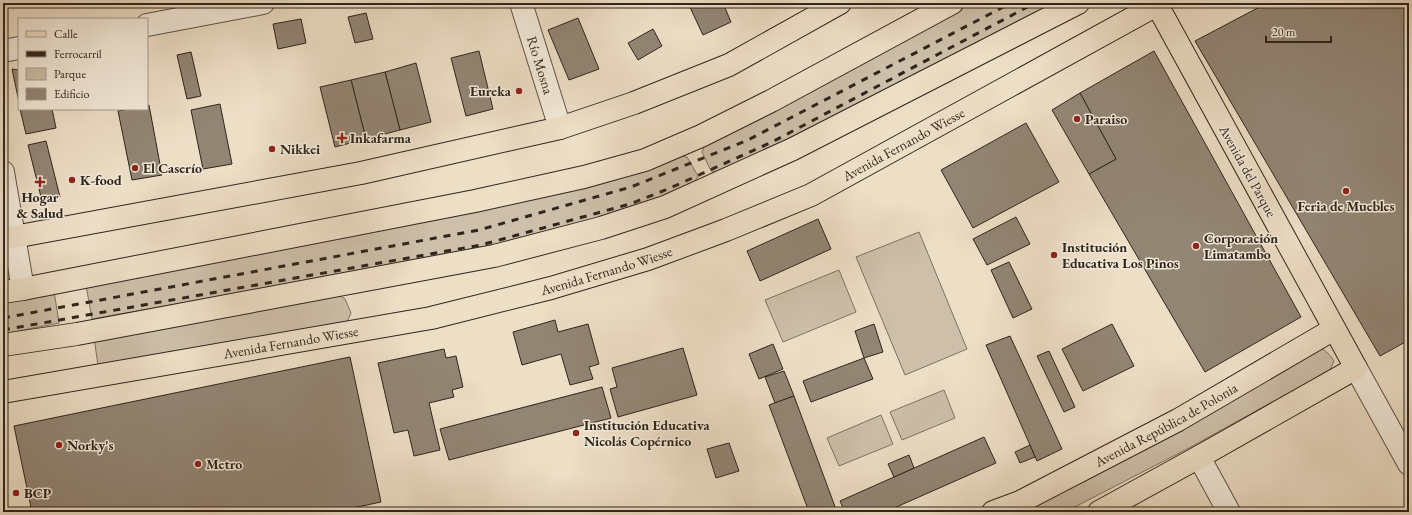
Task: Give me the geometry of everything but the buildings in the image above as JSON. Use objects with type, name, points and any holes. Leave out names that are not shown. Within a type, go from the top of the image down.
[{"type":"main road","points":[[9,238],[361,173],[560,128],[634,103],[729,64],[840,3]]},
{"type":"main road","points":[[13,291],[483,199],[584,177],[645,160],[701,136],[771,101],[952,3]]},
{"type":"main road","points":[[3,345],[85,332],[494,256],[601,228],[665,207],[793,149],[1078,3]]},
{"type":"main road","name":"Avenida del Parque","points":[[1158,4],[1356,368]]},
{"type":"main road","name":"Avenida Fernando Wiesse","points":[[3,392],[431,318],[551,288],[648,259],[726,230],[811,195],[1158,4]]},
{"type":"main road","name":"Avenida República de Polonia","points":[[993,512],[1020,502],[1178,420],[1334,329]]},
{"type":"main road","points":[[1099,512],[1356,368]]},
{"type":"street","points":[[148,25],[263,3]]},
{"type":"street","name":"Río Mosna","points":[[521,3],[560,128]]},
{"type":"street","points":[[3,51],[18,48]]},
{"type":"street","points":[[3,172],[13,291]]},
{"type":"street","name":"Avenida del Parque","points":[[1356,368],[1409,464]]},
{"type":"street","points":[[1199,457],[1229,512]]},
{"type":"green space","points":[[970,3],[1055,3],[791,139],[722,172],[711,171],[702,152],[705,145],[778,109]]},
{"type":"green space","points":[[680,156],[687,157],[698,176],[693,185],[665,198],[598,219],[495,247],[92,319],[86,285]]},
{"type":"green space","points":[[919,232],[967,349],[905,375],[856,257]]},
{"type":"green space","points":[[839,270],[856,312],[783,342],[765,300]]},
{"type":"green space","points":[[54,291],[59,323],[3,334],[3,300]]},
{"type":"green space","points":[[336,293],[345,299],[351,313],[347,322],[98,366],[94,337]]},
{"type":"green space","points":[[1316,346],[1326,352],[1334,361],[1330,370],[1189,448],[1065,512],[1002,512]]},
{"type":"green space","points":[[944,390],[955,418],[902,440],[890,412]]},
{"type":"green space","points":[[881,415],[893,444],[839,466],[827,438]]},
{"type":"railway","points":[[3,318],[479,230],[631,187],[748,140],[1011,3]]},
{"type":"railway","points":[[3,330],[481,245],[630,204],[668,189],[772,142],[1035,3]]},
{"type":"place","name":"Eureka","points":[[519,91]]},
{"type":"place","name":"Paraiso","points":[[1077,119]]},
{"type":"place","name":"Inkafarma","points":[[342,138]]},
{"type":"place","name":"Nikkei","points":[[272,149]]},
{"type":"place","name":"El Caserío","points":[[135,168]]},
{"type":"place","name":"K-food","points":[[72,180]]},
{"type":"place","name":"Hogar & Salud","points":[[40,182]]},
{"type":"place","name":"Feria de Muebles","points":[[1346,191]]},
{"type":"place","name":"Corporación Limatambo","points":[[1196,246]]},
{"type":"place","name":"Institución Educativa Los Pinos","points":[[1054,255]]},
{"type":"place","name":"Institución Educativa Nicolás Copérnico","points":[[576,433]]},
{"type":"place","name":"Norky's","points":[[59,445]]},
{"type":"place","name":"Metro","points":[[198,464]]},
{"type":"place","name":"BCP","points":[[16,493]]}]
